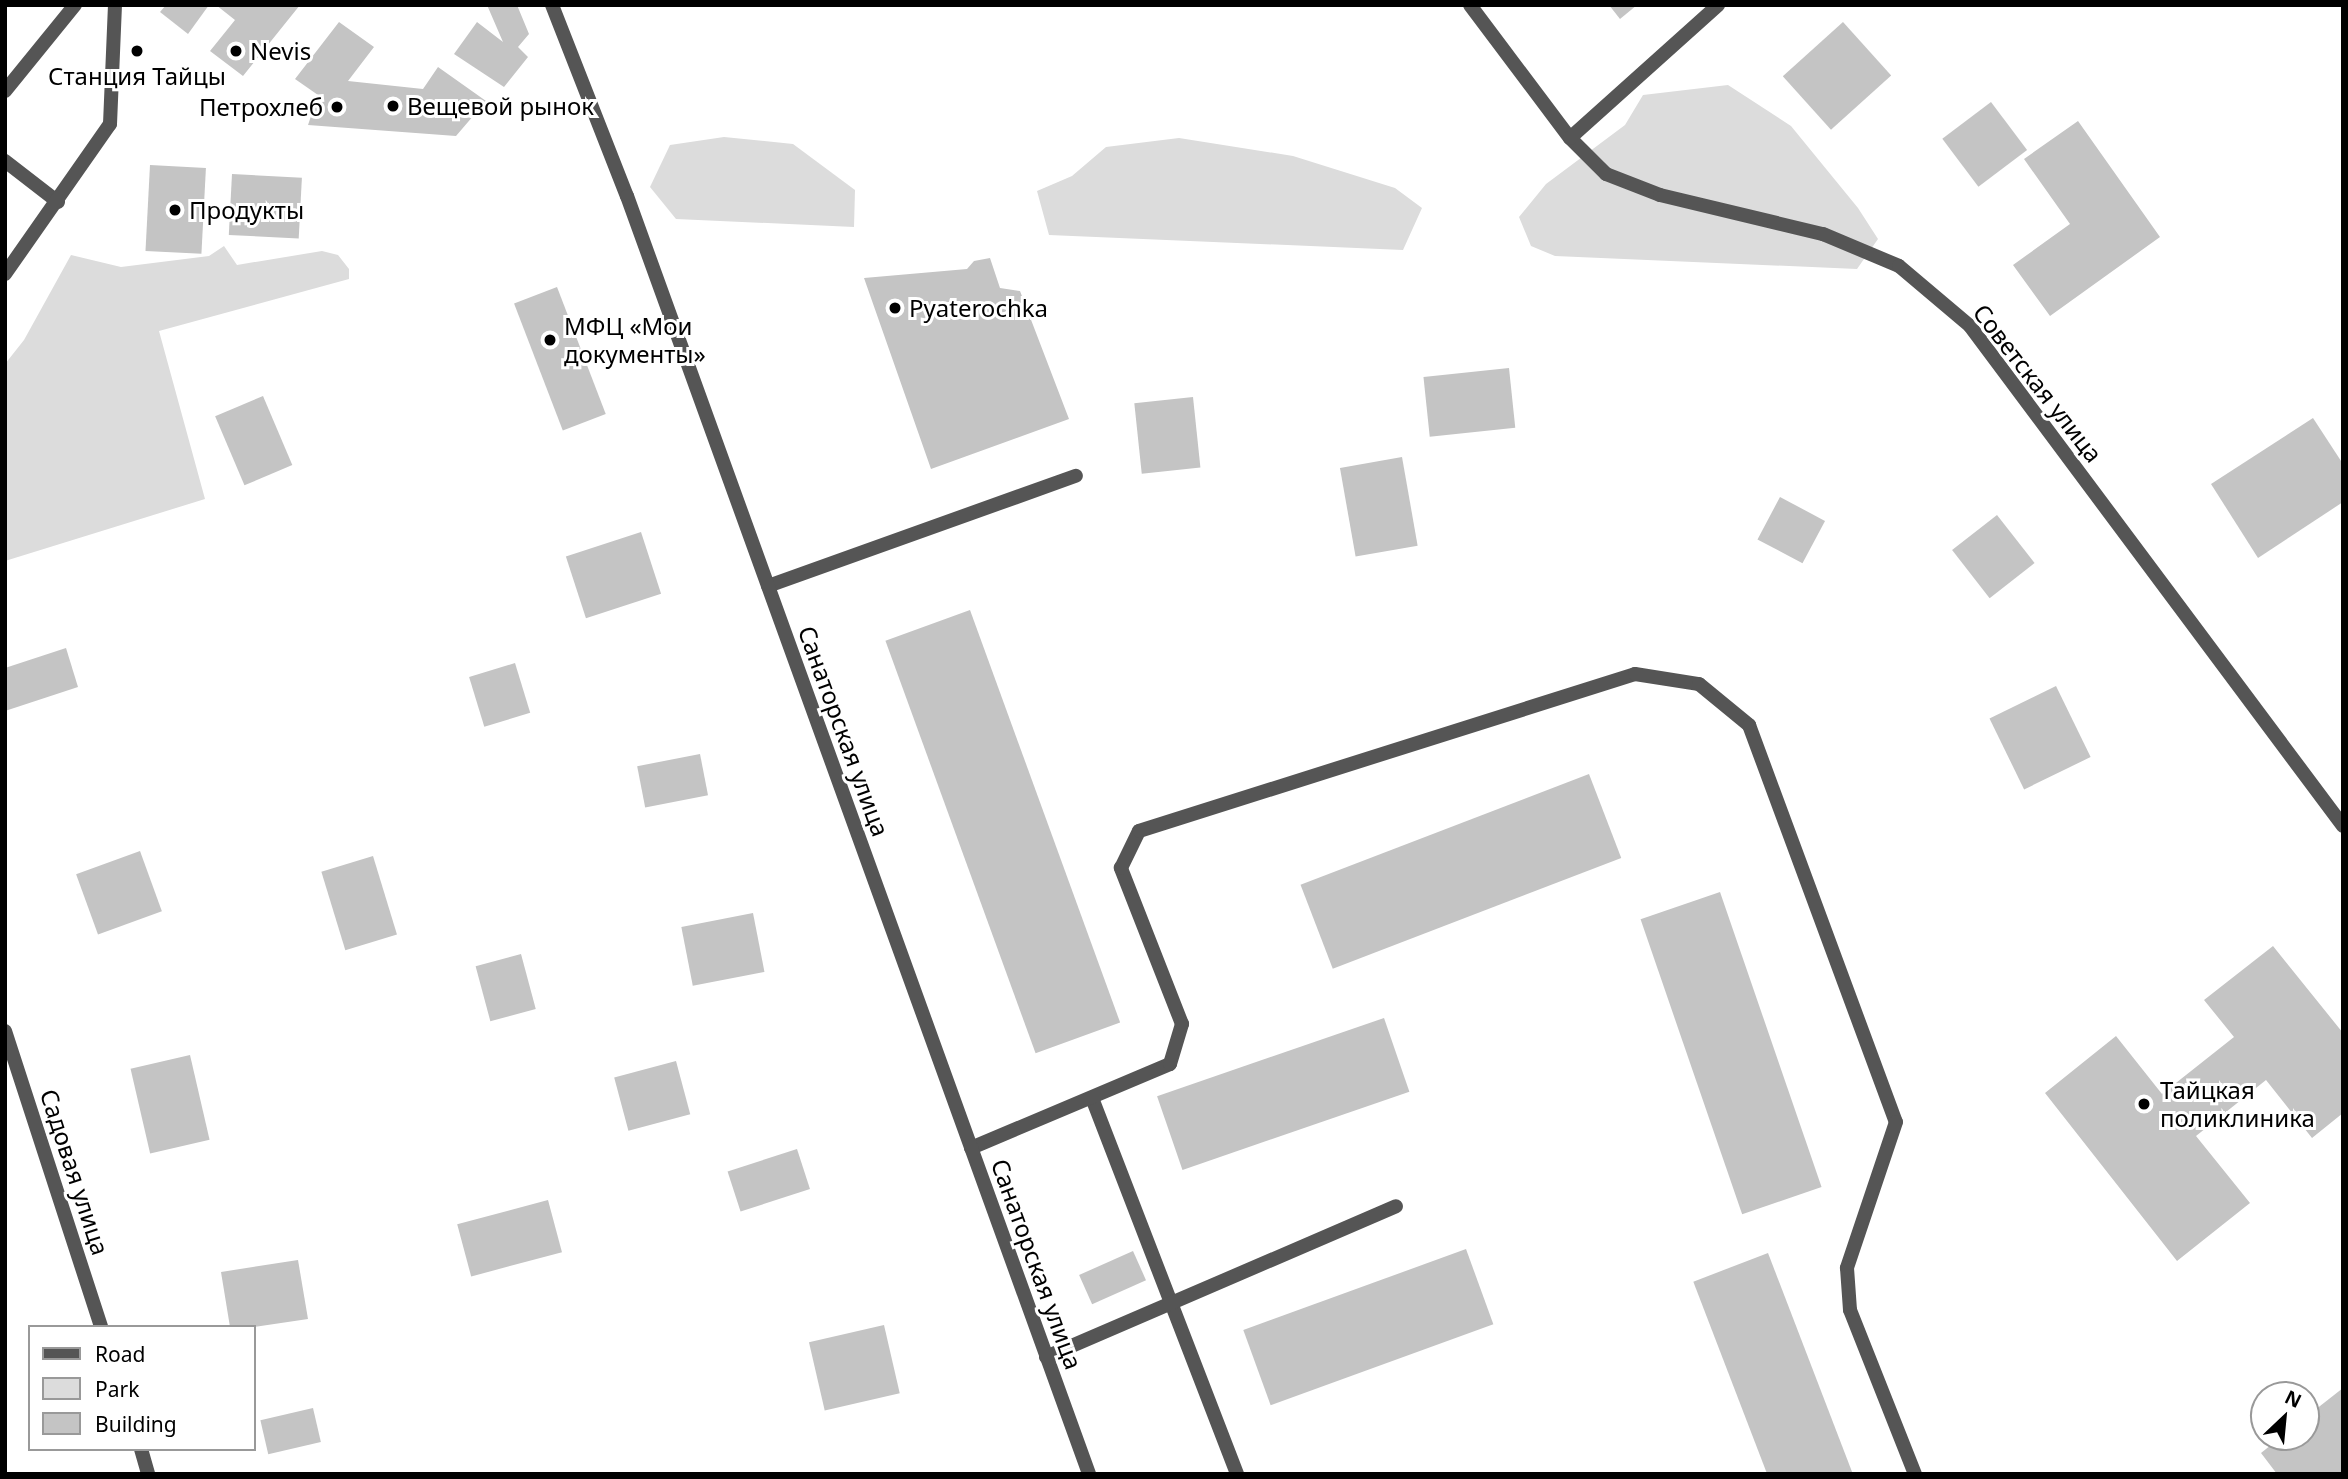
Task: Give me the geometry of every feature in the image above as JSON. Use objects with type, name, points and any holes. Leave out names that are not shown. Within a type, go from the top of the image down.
[{"type":"street","points":[[5,91],[75,5]]},
{"type":"street","points":[[5,274],[58,202],[110,124],[115,5]]},
{"type":"street","name":"Санаторская улица","points":[[552,5],[610,152],[1089,1474]]},
{"type":"street","name":"Советская улица","points":[[1470,5],[1570,138],[1606,174],[1650,191],[1824,234],[1899,266],[1970,326],[2343,826]]},
{"type":"street","points":[[1570,138],[1718,5]]},
{"type":"street","points":[[5,161],[58,202]]},
{"type":"street","points":[[768,586],[1076,476]]},
{"type":"street","points":[[971,1148],[1170,1064],[1182,1024],[1121,867],[1139,831],[1635,674],[1699,684],[1749,725],[1896,1122],[1847,1268],[1850,1310],[1915,1474]]},
{"type":"street","name":"Садовая улица","points":[[5,1031],[100,1325]]},
{"type":"street","points":[[1092,1098],[1237,1474]]},
{"type":"street","points":[[1046,1357],[1396,1206]]},
{"type":"street","points":[[142,1451],[148,1474]]},
{"type":"green space","points":[[1728,85],[1791,126],[1858,208],[1878,239],[1857,269],[1555,256],[1531,246],[1519,217],[1546,184],[1625,125],[1643,95]]},
{"type":"green space","points":[[724,137],[793,144],[855,190],[854,227],[676,219],[650,187],[670,145]]},
{"type":"green space","points":[[1179,138],[1293,156],[1395,188],[1422,208],[1403,250],[1049,235],[1037,191],[1072,176],[1106,147]]},
{"type":"green space","points":[[224,246],[237,265],[322,251],[338,255],[349,269],[349,279],[159,331],[205,499],[5,561],[5,364],[24,340],[71,255],[121,267],[209,256]]},
{"type":"building","points":[[166,5],[209,5],[188,34],[160,12]]},
{"type":"building","points":[[216,5],[300,5],[243,76],[210,51],[235,20]]},
{"type":"building","points":[[487,5],[517,5],[529,34],[518,47],[528,57],[504,87],[454,54],[477,22],[503,42]]},
{"type":"building","points":[[1609,5],[1637,5],[1620,19]]},
{"type":"building","points":[[339,22],[374,47],[348,81],[423,89],[438,67],[486,101],[456,136],[308,125],[318,95],[295,79]]},
{"type":"building","points":[[1843,22],[1891,76],[1831,130],[1783,76]]},
{"type":"building","points":[[1991,102],[2027,150],[1978,187],[1942,139]]},
{"type":"building","points":[[2078,121],[2160,237],[2050,316],[2013,265],[2070,224],[2024,159]]},
{"type":"building","name":"Продукты","points":[[150,165],[206,168],[201,254],[145,251]]},
{"type":"building","name":"Продукты","points":[[232,174],[302,178],[299,239],[229,235]]},
{"type":"building","points":[[990,258],[1000,288],[1020,291],[1069,419],[931,469],[864,278],[967,269],[974,261]]},
{"type":"building","points":[[557,287],[606,414],[563,430],[514,303]]},
{"type":"building","points":[[1509,368],[1515,428],[1430,437],[1423,377]]},
{"type":"building","points":[[263,396],[292,465],[244,485],[215,416]]},
{"type":"building","points":[[1193,397],[1200,468],[1142,474],[1134,403]]},
{"type":"building","points":[[2313,418],[2343,464],[2343,502],[2258,558],[2211,484]]},
{"type":"building","points":[[1402,457],[1418,546],[1356,557],[1340,468]]},
{"type":"building","points":[[1780,497],[1825,521],[1802,563],[1757,539]]},
{"type":"building","points":[[1997,515],[2035,563],[1990,598],[1952,550]]},
{"type":"building","points":[[641,532],[661,594],[586,618],[566,556]]},
{"type":"building","points":[[970,610],[1120,1023],[1036,1053],[885,641]]},
{"type":"building","points":[[66,648],[78,687],[5,711],[5,668]]},
{"type":"building","points":[[515,663],[530,713],[484,727],[469,677]]},
{"type":"building","points":[[2056,686],[2091,757],[2024,789],[1989,718]]},
{"type":"building","points":[[700,754],[708,795],[645,807],[637,766]]},
{"type":"building","points":[[1589,774],[1621,858],[1333,969],[1301,885]]},
{"type":"building","points":[[140,851],[162,911],[98,934],[76,874]]},
{"type":"building","points":[[373,856],[397,934],[345,950],[321,872]]},
{"type":"building","points":[[1720,892],[1822,1187],[1742,1214],[1641,919]]},
{"type":"building","points":[[753,913],[764,972],[693,986],[681,927]]},
{"type":"building","name":"Тайцкая поликлиника","points":[[2273,946],[2343,1033],[2343,1113],[2312,1138],[2266,1080],[2196,1136],[2250,1203],[2177,1261],[2045,1093],[2116,1036],[2162,1094],[2234,1037],[2204,1000]]},
{"type":"building","points":[[521,954],[536,1009],[490,1021],[476,966]]},
{"type":"building","points":[[1384,1018],[1409,1092],[1182,1170],[1157,1096]]},
{"type":"building","points":[[190,1055],[210,1140],[150,1153],[131,1069]]},
{"type":"building","points":[[676,1061],[690,1114],[628,1131],[614,1078]]},
{"type":"building","points":[[797,1149],[810,1189],[741,1212],[728,1172]]},
{"type":"building","points":[[548,1200],[562,1252],[471,1276],[457,1224]]},
{"type":"building","points":[[1466,1249],[1493,1324],[1271,1405],[1243,1330]]},
{"type":"building","points":[[1133,1251],[1146,1280],[1092,1304],[1079,1275]]},
{"type":"building","points":[[1768,1253],[1853,1473],[1767,1474],[1693,1282]]},
{"type":"building","points":[[298,1260],[308,1319],[256,1327],[230,1325],[221,1272]]},
{"type":"building","points":[[884,1325],[900,1393],[825,1411],[809,1342]]},
{"type":"building","points":[[2343,1388],[2343,1474],[2277,1474],[2261,1453],[2320,1451],[2320,1406]]},
{"type":"building","points":[[313,1408],[321,1442],[268,1454],[260,1420]]},
{"type":"place","name":"Станция Тайцы","points":[[137,51]]},
{"type":"place","name":"Nevis","points":[[236,51]]},
{"type":"place","name":"Вещевой рынок","points":[[393,106]]},
{"type":"place","name":"Петрохлеб","points":[[337,107]]},
{"type":"place","name":"Продукты","points":[[175,210]]},
{"type":"place","name":"Pyaterochka","points":[[895,308]]},
{"type":"place","name":"МФЦ «Мои документы»","points":[[550,340]]},
{"type":"place","name":"Тайцкая поликлиника","points":[[2144,1104]]}]
